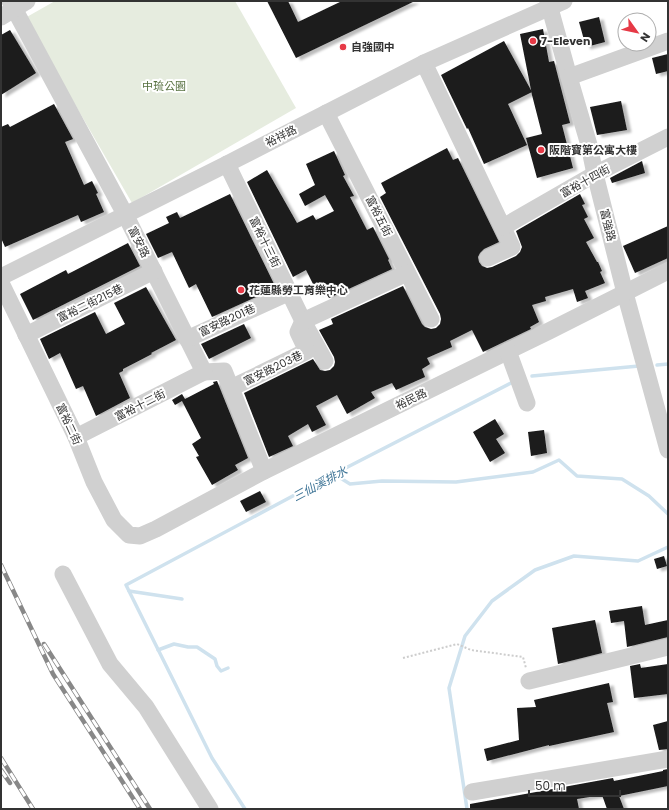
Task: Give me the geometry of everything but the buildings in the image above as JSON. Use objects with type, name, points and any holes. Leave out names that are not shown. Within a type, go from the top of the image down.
[{"type":"street","name":"裕祥路","points":[[1,277],[126,216],[424,63],[554,3]]},
{"type":"street","name":"富強路","points":[[554,3],[568,77],[589,144],[595,174],[668,450]]},
{"type":"street","name":"富安路","points":[[13,7],[126,216],[204,372]]},
{"type":"street","points":[[568,77],[668,41]]},
{"type":"street","points":[[424,63],[512,247],[488,258]]},
{"type":"street","name":"富裕五街","points":[[326,113],[431,319]]},
{"type":"street","name":"富裕十四街","points":[[503,227],[595,174],[668,136]]},
{"type":"street","name":"富裕十三街","points":[[227,164],[303,321],[325,362]]},
{"type":"street","name":"富裕二街215巷","points":[[26,335],[154,271]]},
{"type":"street","name":"裕民路","points":[[156,529],[264,471],[668,271]]},
{"type":"street","points":[[303,321],[407,273]]},
{"type":"street","name":"富裕二街","points":[[1,283],[76,437],[94,482],[114,520],[129,535],[140,536],[156,529]]},
{"type":"street","name":"富安路201巷","points":[[187,339],[290,292]]},
{"type":"street","name":"富安路203巷","points":[[231,388],[307,351],[298,332],[303,321]]},
{"type":"street","points":[[508,351],[527,403]]},
{"type":"street","points":[[204,372],[224,371],[264,471]]},
{"type":"street","name":"富裕十二街","points":[[76,437],[204,372]]},
{"type":"street","points":[[63,574],[110,664],[146,707],[210,809]]},
{"type":"street","points":[[529,680],[668,647]]},
{"type":"street","points":[[472,792],[668,759]]},
{"type":"path","points":[[403,658],[457,644],[471,650],[523,657],[529,680]]},
{"type":"green space","name":"中琉公園","points":[[55,1],[235,1],[296,108],[132,203],[25,18]]},
{"type":"waterway","name":"三仙溪排水","points":[[657,365],[668,364]]},
{"type":"waterway","name":"三仙溪排水","points":[[532,376],[639,366]]},
{"type":"waterway","name":"三仙溪排水","points":[[245,809],[212,758],[126,585],[334,474],[513,382]]},
{"type":"waterway","points":[[334,474],[350,484],[382,481],[456,482],[533,472],[559,460],[577,476],[622,479],[649,496],[668,514]]},
{"type":"waterway","points":[[467,809],[449,688],[465,636],[492,601],[535,570],[574,556],[638,561],[668,547]]},
{"type":"waterway","points":[[129,591],[182,599]]},
{"type":"waterway","points":[[158,650],[174,644],[197,647],[215,659],[217,666],[221,671],[228,668]]},
{"type":"railway","points":[[1,565],[53,674],[140,809]]},
{"type":"railway","points":[[44,644],[150,809]]},
{"type":"railway","points":[[1,758],[33,809]]},
{"type":"railway","points":[[1,770],[10,783]]},
{"type":"place","name":"7-Eleven","points":[[533,41]]},
{"type":"place","name":"自強國中","points":[[343,47]]},
{"type":"place","name":"阪階寶第公寓大樓","points":[[541,150]]},
{"type":"place","name":"花蓮縣勞工育樂中心","points":[[241,290]]}]
